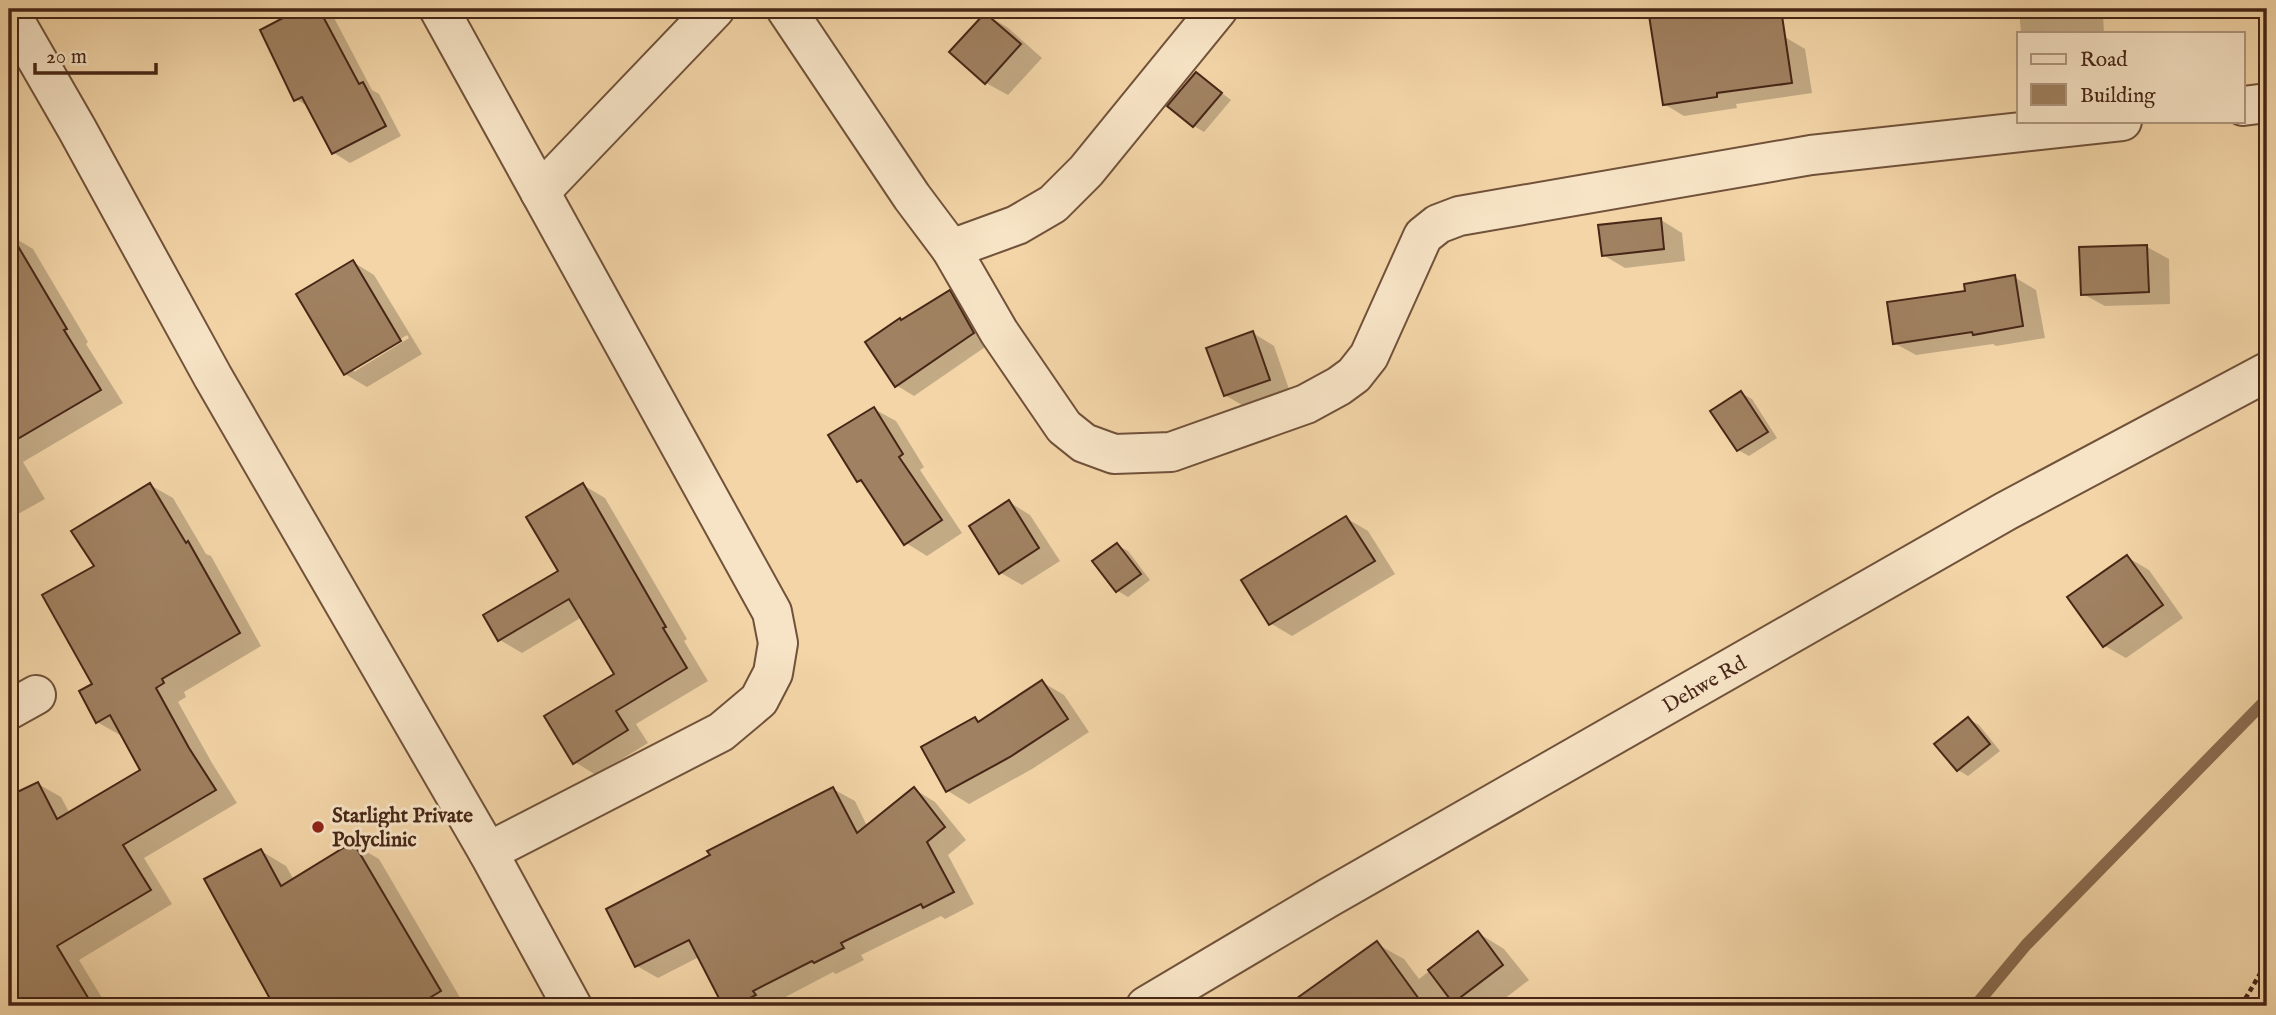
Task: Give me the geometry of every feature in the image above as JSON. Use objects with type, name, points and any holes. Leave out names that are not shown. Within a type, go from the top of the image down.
[{"type":"street","points":[[439,9],[772,612],[778,643],[774,673],[759,700],[721,732],[488,852]]},
{"type":"street","points":[[540,192],[715,9]]},
{"type":"street","points":[[786,9],[912,197],[951,249],[999,332],[1064,427],[1084,443],[1114,454],[1171,452],[1306,404],[1339,386],[1354,374],[1369,356],[1423,236],[1438,224],[1459,216],[1811,155],[2113,122]]},
{"type":"street","points":[[951,249],[1017,225],[1052,204],[1086,171],[1218,9]]},
{"type":"street","points":[[9,11],[77,129],[219,389],[488,852],[572,1006]]},
{"type":"street","points":[[2244,106],[2267,103]]},
{"type":"street","name":"Dehwe Rd","points":[[1146,1006],[1328,898],[2006,511],[2267,372]]},
{"type":"path","points":[[2241,1006],[2267,962]]},
{"type":"building","points":[[300,9],[319,9],[359,84],[363,82],[386,126],[332,154],[302,97],[294,101],[260,30]]},
{"type":"building","points":[[1648,9],[1781,9],[1792,83],[1717,93],[1717,97],[1663,105]]},
{"type":"building","points":[[985,13],[1021,44],[985,84],[949,52]]},
{"type":"building","points":[[1196,72],[1222,93],[1193,127],[1167,106]]},
{"type":"building","points":[[1661,218],[1664,249],[1602,256],[1598,225]]},
{"type":"building","points":[[9,231],[101,390],[9,444]]},
{"type":"building","points":[[2147,245],[2149,292],[2081,295],[2079,247]]},
{"type":"building","points":[[353,260],[401,341],[344,375],[296,294]]},
{"type":"building","points":[[2015,275],[2023,326],[1893,344],[1887,302],[1965,291],[1964,284]]},
{"type":"building","points":[[950,290],[974,333],[895,387],[865,342],[900,318],[901,320]]},
{"type":"building","points":[[1253,331],[1270,380],[1224,396],[1206,348]]},
{"type":"building","points":[[1741,391],[1768,432],[1737,451],[1710,411]]},
{"type":"building","points":[[874,407],[903,454],[899,457],[942,520],[904,545],[861,480],[857,482],[828,435]]},
{"type":"building","points":[[150,483],[186,543],[188,541],[240,633],[162,679],[164,683],[156,688],[216,790],[123,845],[151,890],[57,946],[93,1006],[22,1006],[9,983],[9,796],[38,782],[57,819],[140,770],[110,715],[96,723],[79,691],[92,684],[42,595],[94,566],[71,531]]},
{"type":"building","points":[[583,483],[687,668],[616,711],[628,730],[573,764],[544,716],[614,674],[569,599],[498,641],[483,615],[558,571],[526,517]]},
{"type":"building","points":[[1009,500],[1039,548],[999,574],[969,526]]},
{"type":"building","points":[[1346,516],[1375,561],[1269,625],[1241,580]]},
{"type":"building","points":[[1117,543],[1141,574],[1116,592],[1092,561]]},
{"type":"building","points":[[2127,555],[2163,605],[2103,647],[2067,597]]},
{"type":"building","points":[[1042,680],[1068,719],[1010,757],[946,792],[921,747],[975,717],[978,722]]},
{"type":"building","points":[[1968,717],[1990,744],[1957,771],[1934,744]]},
{"type":"building","points":[[833,787],[857,833],[914,787],[945,827],[927,842],[954,892],[923,908],[921,904],[841,943],[844,948],[753,991],[756,995],[734,1006],[723,1006],[689,940],[635,967],[606,909],[710,855],[707,851]]},
{"type":"building","points":[[353,842],[441,991],[416,1006],[274,1006],[204,879],[261,849],[281,886]]},
{"type":"building","points":[[1478,931],[1503,965],[1453,1003],[1428,970]]},
{"type":"building","points":[[1377,941],[1424,1006],[1286,1006]]},
{"type":"waterway","points":[[1975,1006],[2026,945],[2267,699]]},
{"type":"place","name":"Starlight Private Polyclinic","points":[[318,827]]}]
